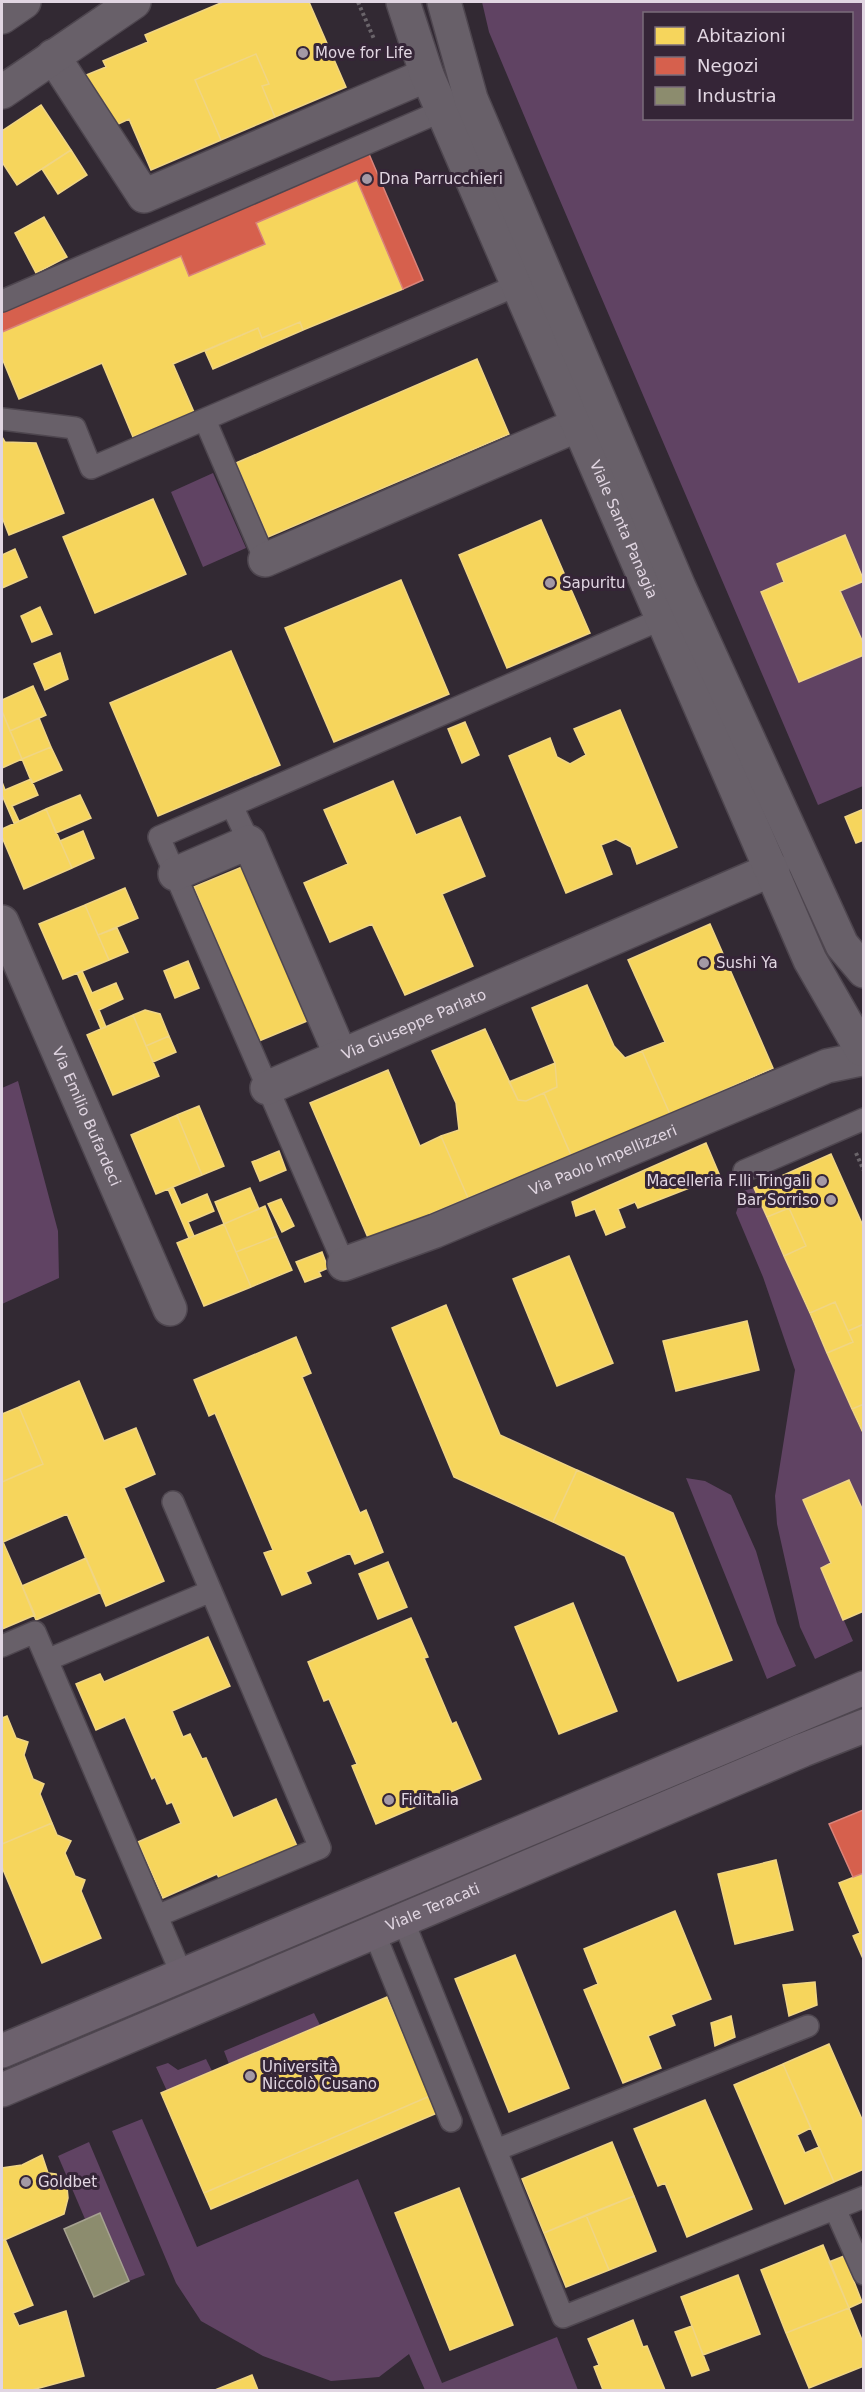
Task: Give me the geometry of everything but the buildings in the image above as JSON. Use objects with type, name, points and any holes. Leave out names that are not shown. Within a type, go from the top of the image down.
[{"type":"main road","points":[[2,2051],[864,1689]]},
{"type":"main road","name":"Viale Teracati","points":[[2,2090],[802,1750],[864,1726]]},
{"type":"street","points":[[2,17],[24,2]]},
{"type":"street","points":[[2,92],[134,2]]},
{"type":"street","points":[[391,2],[408,15]]},
{"type":"street","name":"Viale Santa Panagia","points":[[444,2],[471,99],[679,587],[842,945],[864,971]]},
{"type":"street","name":"Viale Santa Panagia","points":[[408,15],[427,75],[773,869],[810,960],[862,1053]]},
{"type":"street","points":[[53,56],[144,196],[427,75]]},
{"type":"street","points":[[265,560],[580,424]]},
{"type":"street","points":[[175,874],[249,842]]},
{"type":"street","name":"Via Giuseppe Parlato","points":[[249,842],[341,1056],[773,869]]},
{"type":"street","name":"Via Emilio Bufardeci","points":[[2,922],[170,1310]]},
{"type":"street","name":"Via Paolo Impellizzeri","points":[[344,1264],[435,1231],[826,1066],[862,1053]]},
{"type":"street","points":[[267,1088],[341,1056]]},
{"type":"lane","points":[[2,301],[444,110]]},
{"type":"lane","points":[[2,419],[75,428],[92,468],[518,285]]},
{"type":"lane","points":[[205,420],[265,560]]},
{"type":"lane","points":[[344,1264],[159,837],[664,618]]},
{"type":"lane","points":[[232,806],[249,842]]},
{"type":"lane","points":[[744,1171],[864,1119]]},
{"type":"lane","points":[[157,1916],[320,1848],[173,1502]]},
{"type":"lane","points":[[47,1660],[211,1591]]},
{"type":"lane","points":[[2,1646],[35,1632],[182,1975]]},
{"type":"lane","points":[[388,1926],[451,2121]]},
{"type":"lane","points":[[388,1926],[496,2150],[562,2317],[864,2197]]},
{"type":"lane","points":[[496,2150],[808,2026]]},
{"type":"lane","points":[[835,2209],[864,2274]]},
{"type":"shaded area","points":[[482,2],[863,2],[863,786],[818,805],[489,32]]},
{"type":"shaded area","points":[[213,473],[246,548],[203,567],[171,492]]},
{"type":"shaded area","points":[[18,1081],[58,1231],[59,1278],[2,1304],[2,1088]]},
{"type":"shaded area","points":[[754,1188],[863,1435],[863,1506],[861,1507],[849,1480],[803,1500],[831,1563],[821,1568],[853,1641],[815,1659],[800,1627],[777,1524],[775,1496],[795,1370],[763,1277],[736,1213],[743,1191]]},
{"type":"shaded area","points":[[686,1478],[705,1481],[731,1495],[756,1551],[777,1623],[796,1666],[767,1679]]},
{"type":"shaded area","points":[[314,2013],[320,2025],[229,2064],[224,2051]]},
{"type":"shaded area","points":[[206,2059],[212,2071],[167,2091],[156,2067],[168,2063],[178,2070]]},
{"type":"shaded area","points":[[142,2119],[197,2247],[358,2179],[442,2383],[557,2337],[578,2390],[425,2390],[409,2354],[379,2377],[331,2381],[263,2356],[201,2321],[176,2283],[112,2131]]},
{"type":"shaded area","points":[[89,2142],[145,2275],[129,2281],[100,2213],[85,2219],[58,2156]]},
{"type":"place","name":"Move for Life","points":[[303,53]]},
{"type":"place","name":"Dna Parrucchieri","points":[[367,179]]},
{"type":"place","name":"Sapuritu","points":[[550,583]]},
{"type":"place","name":"Sushi Ya","points":[[704,963]]},
{"type":"place","name":"Macelleria F.lli Tringali","points":[[822,1181]]},
{"type":"place","name":"Bar Sorriso","points":[[831,1200]]},
{"type":"place","name":"Fiditalia","points":[[389,1800]]},
{"type":"place","name":"Università Niccolò Cusano","points":[[250,2076]]},
{"type":"place","name":"Goldbet","points":[[26,2182]]}]
